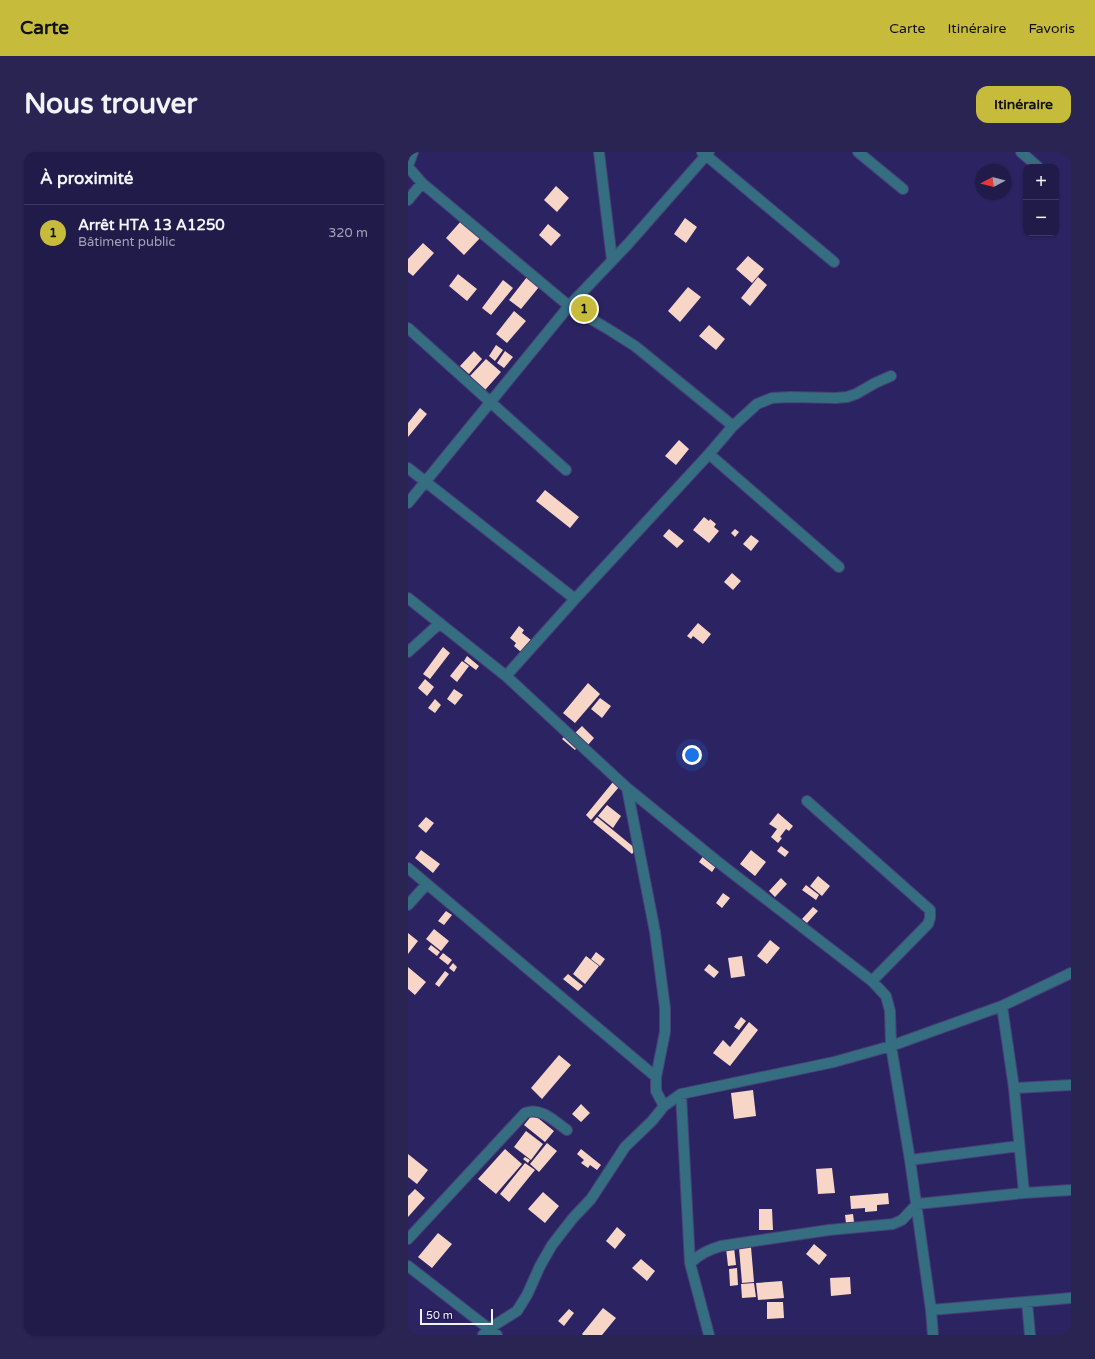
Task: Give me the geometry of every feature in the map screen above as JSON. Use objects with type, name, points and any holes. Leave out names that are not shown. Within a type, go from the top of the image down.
[{"type":"street","points":[[414,152],[408,167],[422,183],[569,306],[635,346],[733,426]]},
{"type":"street","points":[[599,152],[612,260]]},
{"type":"street","points":[[858,152],[903,189]]},
{"type":"street","points":[[1021,152],[1035,164]]},
{"type":"street","points":[[408,503],[569,306],[612,260],[706,153],[834,262]]},
{"type":"street","points":[[408,200],[422,183]]},
{"type":"street","points":[[408,328],[566,470]]},
{"type":"street","points":[[506,676],[574,599],[709,454],[733,426],[757,404],[772,398],[790,396],[836,398],[847,396],[856,394],[875,382],[891,376]]},
{"type":"street","points":[[709,454],[839,567]]},
{"type":"street","points":[[408,468],[574,599]]},
{"type":"street","points":[[408,598],[506,676],[627,788],[718,862],[872,981],[886,996],[890,1011],[891,1046],[917,1204],[933,1335]]},
{"type":"street","points":[[408,652],[440,623]]},
{"type":"street","points":[[627,788],[655,932],[665,1008],[665,1032],[656,1077],[656,1091],[664,1106]]},
{"type":"street","points":[[807,801],[930,910],[928,924],[872,981]]},
{"type":"street","points":[[408,868],[656,1077]]},
{"type":"street","points":[[408,905],[427,884]]},
{"type":"street","points":[[486,1331],[517,1311],[527,1295],[540,1266],[552,1245],[573,1218],[591,1199],[625,1148],[652,1121],[664,1106],[681,1094],[834,1062],[891,1046],[1002,1006],[1071,973]]},
{"type":"street","points":[[1002,1006],[1014,1088],[1024,1193]]},
{"type":"street","points":[[1014,1088],[1071,1085]]},
{"type":"street","points":[[681,1094],[690,1263],[709,1335]]},
{"type":"street","points":[[408,1239],[524,1113],[532,1110],[540,1112],[567,1130]]},
{"type":"street","points":[[910,1160],[1019,1146]]},
{"type":"street","points":[[690,1263],[700,1254],[709,1249],[721,1246],[829,1230],[893,1224],[902,1220],[917,1204],[1024,1193],[1071,1190]]},
{"type":"street","points":[[408,1266],[486,1331],[497,1335]]},
{"type":"street","points":[[931,1310],[1071,1298]]},
{"type":"street","points":[[1027,1302],[1030,1335]]},
{"type":"building","points":[[556,186],[569,198],[557,212],[544,200]]},
{"type":"building","points":[[685,218],[697,227],[686,243],[674,234]]},
{"type":"building","points":[[462,220],[481,237],[464,255],[446,238]]},
{"type":"building","points":[[548,224],[561,235],[551,246],[539,235]]},
{"type":"building","points":[[423,243],[434,253],[413,276],[408,272],[408,259]]},
{"type":"building","points":[[748,256],[764,269],[752,283],[736,269]]},
{"type":"building","points":[[458,274],[477,289],[467,301],[449,286]]},
{"type":"building","points":[[527,277],[539,287],[521,309],[509,300]]},
{"type":"building","points":[[758,277],[767,285],[750,306],[741,298]]},
{"type":"building","points":[[503,280],[513,288],[491,315],[482,308]]},
{"type":"building","points":[[688,287],[701,297],[680,322],[668,311]]},
{"type":"building","points":[[514,311],[526,321],[507,343],[496,334]]},
{"type":"building","points":[[709,325],[725,339],[716,350],[699,336]]},
{"type":"building","points":[[496,345],[503,350],[495,361],[489,356]]},
{"type":"building","points":[[474,351],[482,359],[469,374],[460,366]]},
{"type":"building","points":[[505,351],[513,357],[504,368],[497,363]]},
{"type":"building","points":[[486,359],[501,372],[485,390],[470,376]]},
{"type":"building","points":[[420,408],[427,414],[408,437],[408,423]]},
{"type":"building","points":[[679,440],[689,449],[676,465],[665,456]]},
{"type":"building","points":[[545,490],[579,517],[570,528],[536,501]]},
{"type":"building","points":[[704,517],[709,521],[710,519],[716,524],[714,527],[719,531],[709,543],[693,530]]},
{"type":"building","points":[[669,529],[684,541],[677,548],[663,536]]},
{"type":"building","points":[[735,529],[739,532],[735,537],[731,533]]},
{"type":"building","points":[[751,535],[759,541],[751,551],[743,544]]},
{"type":"building","points":[[732,573],[741,581],[733,590],[724,582]]},
{"type":"building","points":[[698,623],[711,634],[703,644],[693,636],[691,639],[687,636]]},
{"type":"building","points":[[519,626],[524,630],[522,633],[531,640],[521,652],[514,646],[516,643],[510,638]]},
{"type":"building","points":[[443,647],[450,653],[430,679],[423,674]]},
{"type":"building","points":[[467,656],[479,666],[476,670],[464,661]]},
{"type":"building","points":[[462,661],[469,666],[457,682],[450,676]]},
{"type":"building","points":[[425,679],[434,687],[427,696],[418,688]]},
{"type":"building","points":[[588,683],[600,694],[575,723],[563,713]]},
{"type":"building","points":[[454,689],[463,695],[455,705],[447,699]]},
{"type":"building","points":[[600,698],[611,706],[602,718],[591,709]]},
{"type":"building","points":[[435,699],[441,705],[435,713],[428,708]]},
{"type":"building","points":[[582,726],[594,738],[588,745],[575,733]]},
{"type":"building","points":[[566,735],[578,746],[575,750],[562,739]]},
{"type":"building","points":[[613,782],[619,787],[591,820],[586,815]]},
{"type":"building","points":[[607,805],[621,816],[613,828],[598,816]]},
{"type":"building","points":[[778,813],[793,826],[789,831],[786,829],[780,837],[782,838],[778,843],[771,837],[777,829],[769,824]]},
{"type":"building","points":[[426,817],[434,823],[426,833],[418,826]]},
{"type":"building","points":[[597,817],[636,849],[632,854],[593,822]]},
{"type":"building","points":[[781,846],[789,852],[785,857],[777,851]]},
{"type":"building","points":[[421,850],[440,864],[433,873],[415,858]]},
{"type":"building","points":[[751,850],[766,862],[755,876],[740,864]]},
{"type":"building","points":[[704,855],[716,866],[712,872],[699,862]]},
{"type":"building","points":[[818,876],[830,886],[822,896],[810,886]]},
{"type":"building","points":[[781,878],[787,884],[775,897],[769,891]]},
{"type":"building","points":[[806,885],[819,895],[816,900],[802,890]]},
{"type":"building","points":[[723,893],[730,898],[722,908],[716,903]]},
{"type":"building","points":[[813,907],[818,911],[807,923],[802,919]]},
{"type":"building","points":[[446,911],[452,915],[444,925],[438,921]]},
{"type":"building","points":[[434,929],[449,941],[441,951],[426,939]]},
{"type":"building","points":[[408,933],[418,941],[408,954]]},
{"type":"building","points":[[770,940],[780,948],[767,964],[757,956]]},
{"type":"building","points":[[431,945],[440,952],[437,956],[428,949]]},
{"type":"building","points":[[596,952],[605,959],[600,966],[591,959]]},
{"type":"building","points":[[443,953],[452,960],[448,965],[439,958]]},
{"type":"building","points":[[586,956],[599,966],[585,984],[573,974]]},
{"type":"building","points":[[742,956],[745,976],[731,978],[728,958]]},
{"type":"building","points":[[453,963],[457,967],[454,972],[449,968]]},
{"type":"building","points":[[709,964],[719,972],[714,978],[704,970]]},
{"type":"building","points":[[408,967],[426,982],[415,995],[408,989]]},
{"type":"building","points":[[445,971],[449,974],[439,987],[435,984]]},
{"type":"building","points":[[568,974],[583,986],[578,991],[563,979]]},
{"type":"building","points":[[741,1017],[746,1021],[739,1030],[734,1027]]},
{"type":"building","points":[[749,1022],[758,1030],[730,1066],[713,1053],[723,1040],[730,1047]]},
{"type":"building","points":[[559,1055],[571,1065],[542,1099],[531,1088]]},
{"type":"building","points":[[753,1090],[756,1116],[734,1119],[731,1093]]},
{"type":"building","points":[[581,1104],[590,1113],[581,1122],[572,1114]]},
{"type":"building","points":[[533,1114],[554,1131],[545,1142],[524,1125]]},
{"type":"building","points":[[526,1131],[543,1144],[531,1160],[514,1147]]},
{"type":"building","points":[[547,1143],[557,1151],[539,1172],[530,1164]]},
{"type":"building","points":[[505,1149],[522,1164],[496,1194],[478,1179]]},
{"type":"building","points":[[581,1149],[601,1165],[597,1170],[590,1165],[588,1168],[581,1163],[584,1160],[577,1154]]},
{"type":"building","points":[[408,1154],[428,1170],[417,1184],[408,1177]]},
{"type":"building","points":[[525,1157],[530,1160],[528,1163],[523,1159]]},
{"type":"building","points":[[525,1163],[535,1170],[509,1202],[500,1194]]},
{"type":"building","points":[[832,1168],[835,1193],[818,1194],[816,1169]]},
{"type":"building","points":[[415,1189],[425,1198],[408,1217],[408,1196]]},
{"type":"building","points":[[543,1192],[559,1206],[545,1223],[528,1209]]},
{"type":"building","points":[[888,1193],[889,1204],[877,1205],[877,1211],[865,1212],[865,1208],[851,1209],[850,1196]]},
{"type":"building","points":[[759,1209],[772,1209],[773,1230],[759,1230]]},
{"type":"building","points":[[853,1214],[854,1222],[846,1223],[845,1215]]},
{"type":"building","points":[[617,1227],[626,1235],[615,1249],[606,1241]]},
{"type":"building","points":[[438,1233],[452,1244],[432,1268],[418,1257]]},
{"type":"building","points":[[814,1244],[827,1255],[819,1265],[806,1254]]},
{"type":"building","points":[[734,1247],[736,1265],[728,1266],[726,1248]]},
{"type":"building","points":[[751,1247],[754,1282],[742,1283],[739,1248]]},
{"type":"building","points":[[641,1259],[655,1271],[647,1281],[632,1268]]},
{"type":"building","points":[[737,1268],[738,1285],[730,1286],[729,1269]]},
{"type":"building","points":[[850,1277],[851,1294],[831,1296],[830,1278]]},
{"type":"building","points":[[782,1281],[784,1298],[758,1300],[756,1283]]},
{"type":"building","points":[[754,1283],[756,1297],[742,1298],[741,1284]]},
{"type":"building","points":[[767,1302],[783,1302],[784,1318],[767,1319]]},
{"type":"building","points":[[603,1308],[616,1318],[602,1335],[583,1335],[582,1334]]},
{"type":"building","points":[[569,1309],[574,1313],[564,1326],[558,1321]]},
{"type":"place","name":"Arrêt HTA 13 A1250","points":[[584,309]]}]
